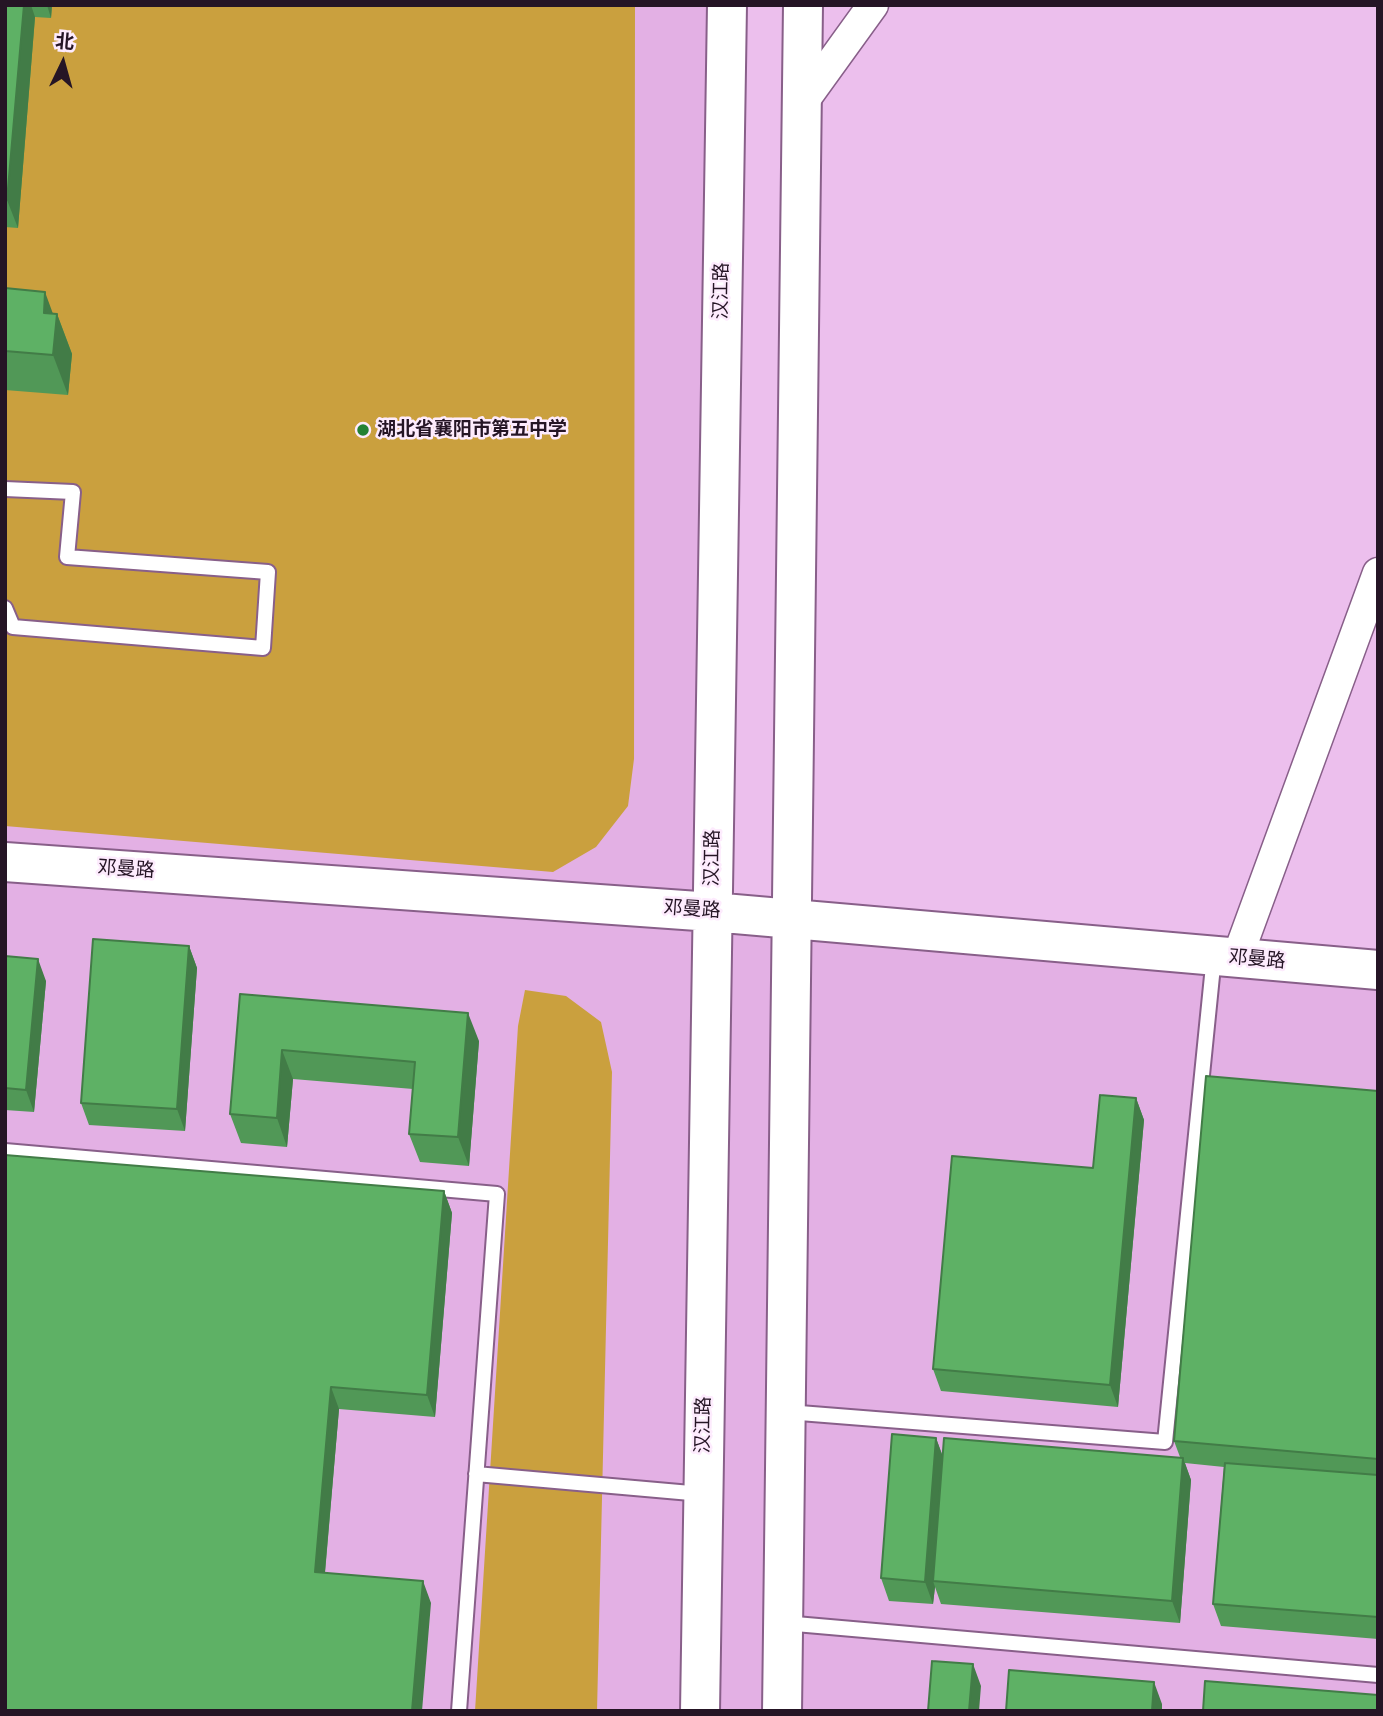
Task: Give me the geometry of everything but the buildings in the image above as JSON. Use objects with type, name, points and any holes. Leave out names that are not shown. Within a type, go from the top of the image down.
[{"type":"main road","name":"汉江路","points":[[700,1711],[727,5]]},
{"type":"main road","points":[[782,1711],[803,5]]},
{"type":"main road","name":"邓曼路","points":[[5,862],[712,912],[1378,970]]},
{"type":"street","points":[[803,102],[873,5]]},
{"type":"street","points":[[1225,957],[1378,573]]},
{"type":"lane","points":[[5,489],[73,492],[67,557],[268,572],[262,648],[13,626],[5,608]]},
{"type":"lane","points":[[786,1412],[1165,1442],[1225,957]]},
{"type":"lane","points":[[5,1151],[497,1194],[458,1711]]},
{"type":"lane","points":[[476,1474],[703,1494]]},
{"type":"lane","points":[[783,1623],[1378,1675]]},
{"type":"shaded area","points":[[5,5],[727,5],[712,911],[1378,970],[1378,1711],[5,1711]]},
{"type":"shaded area","name":"湖北省襄阳市第五中学","points":[[5,5],[635,5],[634,759],[628,806],[596,847],[553,872],[5,826]]},
{"type":"shaded area","points":[[525,990],[566,996],[601,1022],[612,1072],[597,1711],[475,1711],[518,1026]]},
{"type":"place","name":"湖北省襄阳市第五中学","points":[[363,430]]}]
